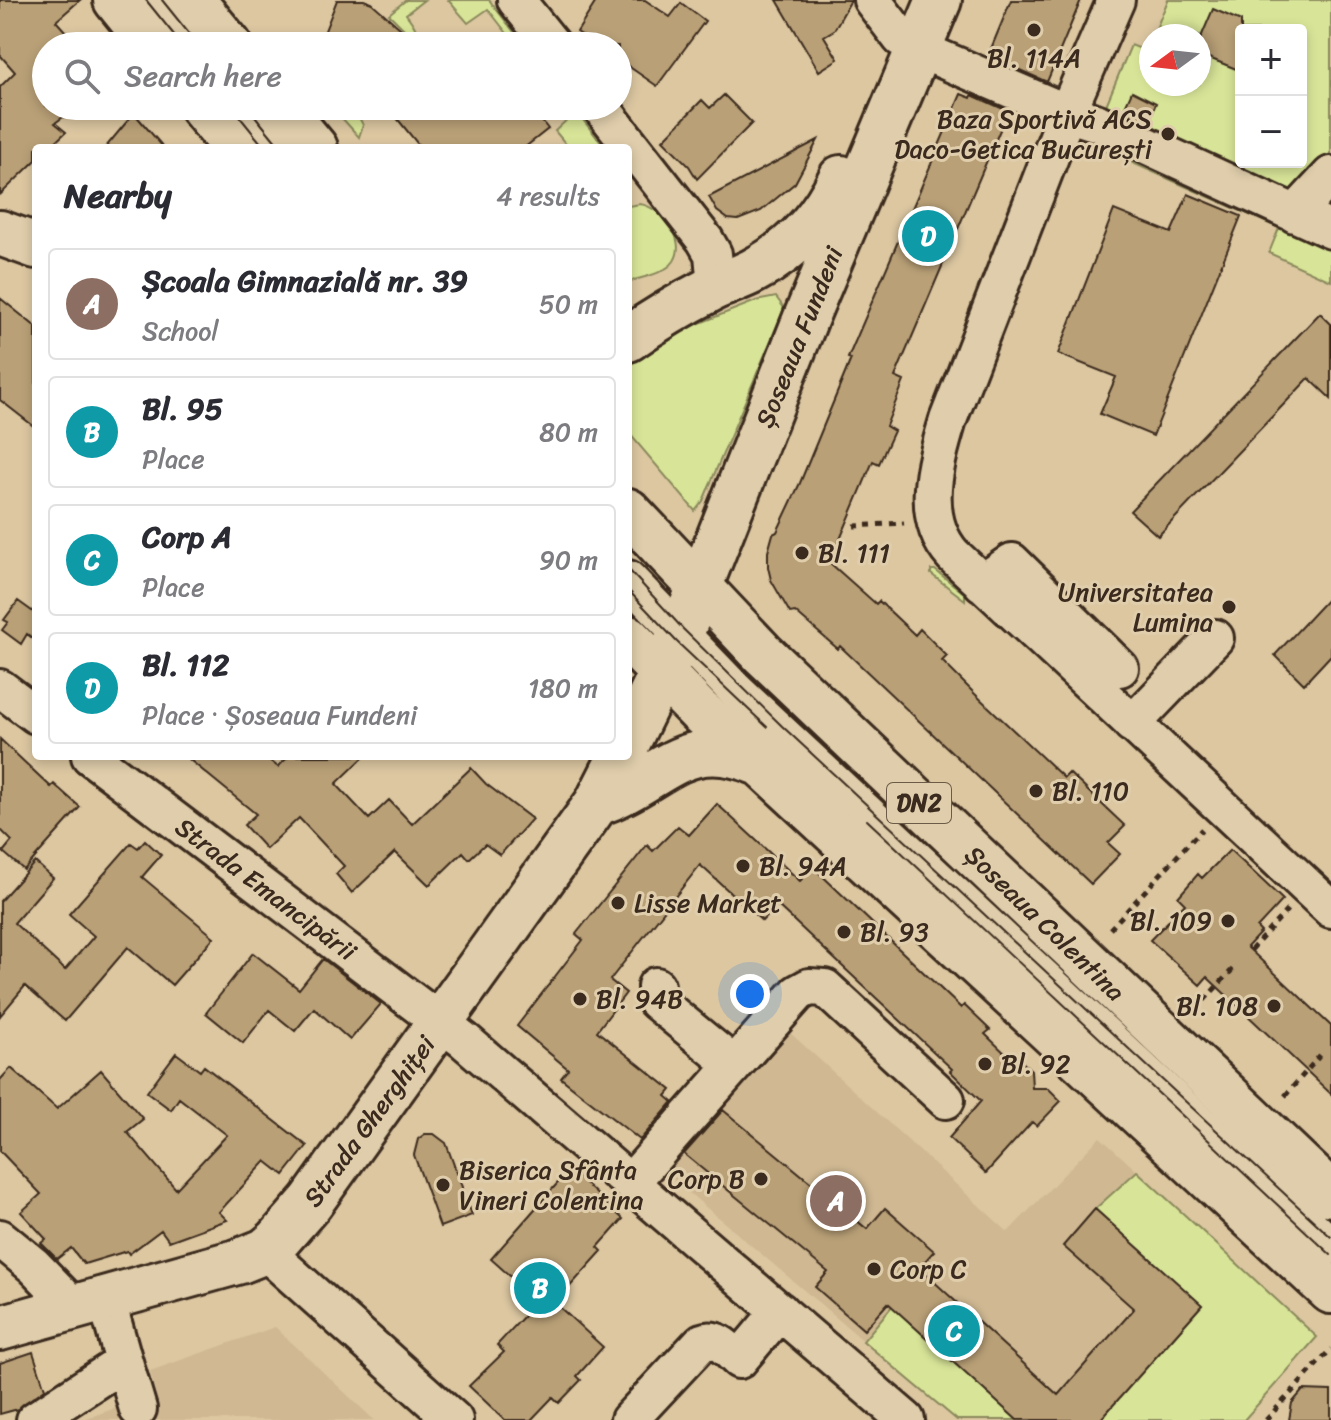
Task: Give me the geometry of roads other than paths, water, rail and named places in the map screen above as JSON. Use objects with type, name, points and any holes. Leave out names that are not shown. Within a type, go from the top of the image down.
[{"type":"main road","points":[[116,0],[142,32]]},
{"type":"main road","points":[[192,0],[218,32]]},
{"type":"main road","name":"Șoseaua Fundeni","points":[[632,336],[792,245],[813,225],[828,205],[912,29],[939,0]]},
{"type":"main road","name":"Șoseaua Fundeni","points":[[671,655],[700,590],[807,315],[912,29]]},
{"type":"main road","points":[[212,120],[232,144]]},
{"type":"main road","points":[[292,120],[312,144]]},
{"type":"main road","points":[[0,233],[32,245]]},
{"type":"main road","points":[[734,279],[773,273],[784,278],[793,286],[807,315]]},
{"type":"main road","name":"Șoseaua Fundeni","points":[[632,311],[734,279]]},
{"type":"main road","name":"Șoseaua Colentina","points":[[632,515],[762,653],[1331,1194]]},
{"type":"main road","points":[[632,640],[671,655],[699,711],[761,764],[1331,1291]]},
{"type":"main road","points":[[632,734],[671,655]]},
{"type":"main road","points":[[597,803],[616,797],[660,768],[691,755],[724,752],[761,764]]},
{"type":"main road","name":"Strada Gherghiței","points":[[0,1328],[240,1261],[265,1251],[311,1202],[442,1022],[597,803],[619,760]]},
{"type":"street","points":[[153,0],[179,32]]},
{"type":"street","points":[[872,0],[912,29],[1067,113],[1098,123],[1331,230]]},
{"type":"street","points":[[1116,0],[1067,113],[948,420],[932,495],[933,522],[946,547],[982,583],[1319,899]]},
{"type":"street","points":[[251,120],[271,144]]},
{"type":"street","points":[[611,120],[630,144]]},
{"type":"street","points":[[632,147],[734,279]]},
{"type":"street","points":[[1295,214],[1331,175]]},
{"type":"street","points":[[982,583],[1012,562],[1120,668]]},
{"type":"street","points":[[632,586],[671,655],[753,708],[1331,1246]]},
{"type":"street","points":[[1132,724],[1215,638]]},
{"type":"street","points":[[0,688],[32,712]]},
{"type":"street","name":"Strada Emancipării","points":[[95,760],[442,1022],[906,1420]]},
{"type":"street","points":[[656,986],[656,1001],[734,1065]]},
{"type":"street","points":[[631,1182],[798,993],[816,986],[825,988],[946,1100]]},
{"type":"street","points":[[0,1238],[45,1276],[90,1302],[124,1362],[138,1409]]},
{"type":"street","points":[[265,1251],[454,1420]]},
{"type":"street","points":[[629,1420],[702,1342],[720,1342],[739,1360],[780,1311]]},
{"type":"street","points":[[35,1420],[124,1362]]},
{"type":"tram line","points":[[146,0],[172,32]]},
{"type":"tram line","points":[[162,0],[188,32]]},
{"type":"tram line","points":[[242,120],[262,144]]},
{"type":"tram line","points":[[258,120],[278,144]]},
{"type":"tram line","points":[[632,573],[683,629],[782,726],[1331,1237]]},
{"type":"tram line","points":[[632,594],[677,642],[767,727]]},
{"type":"tram line","points":[[867,820],[1331,1255]]},
{"type":"place","name":"Bl. 114A","points":[[1034,30]]},
{"type":"place","name":"Baza Sportivă ACS Daco-Getica București","points":[[1168,134]]},
{"type":"place","name":"Bl. 112","points":[[928,236]]},
{"type":"place","name":"Bl. 111","points":[[802,553]]},
{"type":"place","name":"Universitatea Lumina","points":[[1229,607]]},
{"type":"place","name":"Bl. 110","points":[[1036,791]]},
{"type":"place","name":"Bl. 94A","points":[[743,866]]},
{"type":"place","name":"Lisse Market","points":[[618,903]]},
{"type":"place","name":"Bl. 109","points":[[1228,921]]},
{"type":"place","name":"Bl. 93","points":[[844,932]]},
{"type":"place","name":"Bl. 94B","points":[[580,999]]},
{"type":"place","name":"Bl. 108","points":[[1274,1006]]},
{"type":"place","name":"Bl. 92","points":[[985,1064]]},
{"type":"place","name":"Corp B","points":[[761,1179]]},
{"type":"place","name":"Biserica Sfânta Vineri Colentina","points":[[443,1185]]},
{"type":"place","name":"Școala Gimnazială nr. 39","points":[[836,1201]]},
{"type":"place","name":"Corp C","points":[[874,1269]]},
{"type":"place","name":"Bl. 95","points":[[540,1288]]},
{"type":"place","name":"Corp A","points":[[954,1331]]}]
